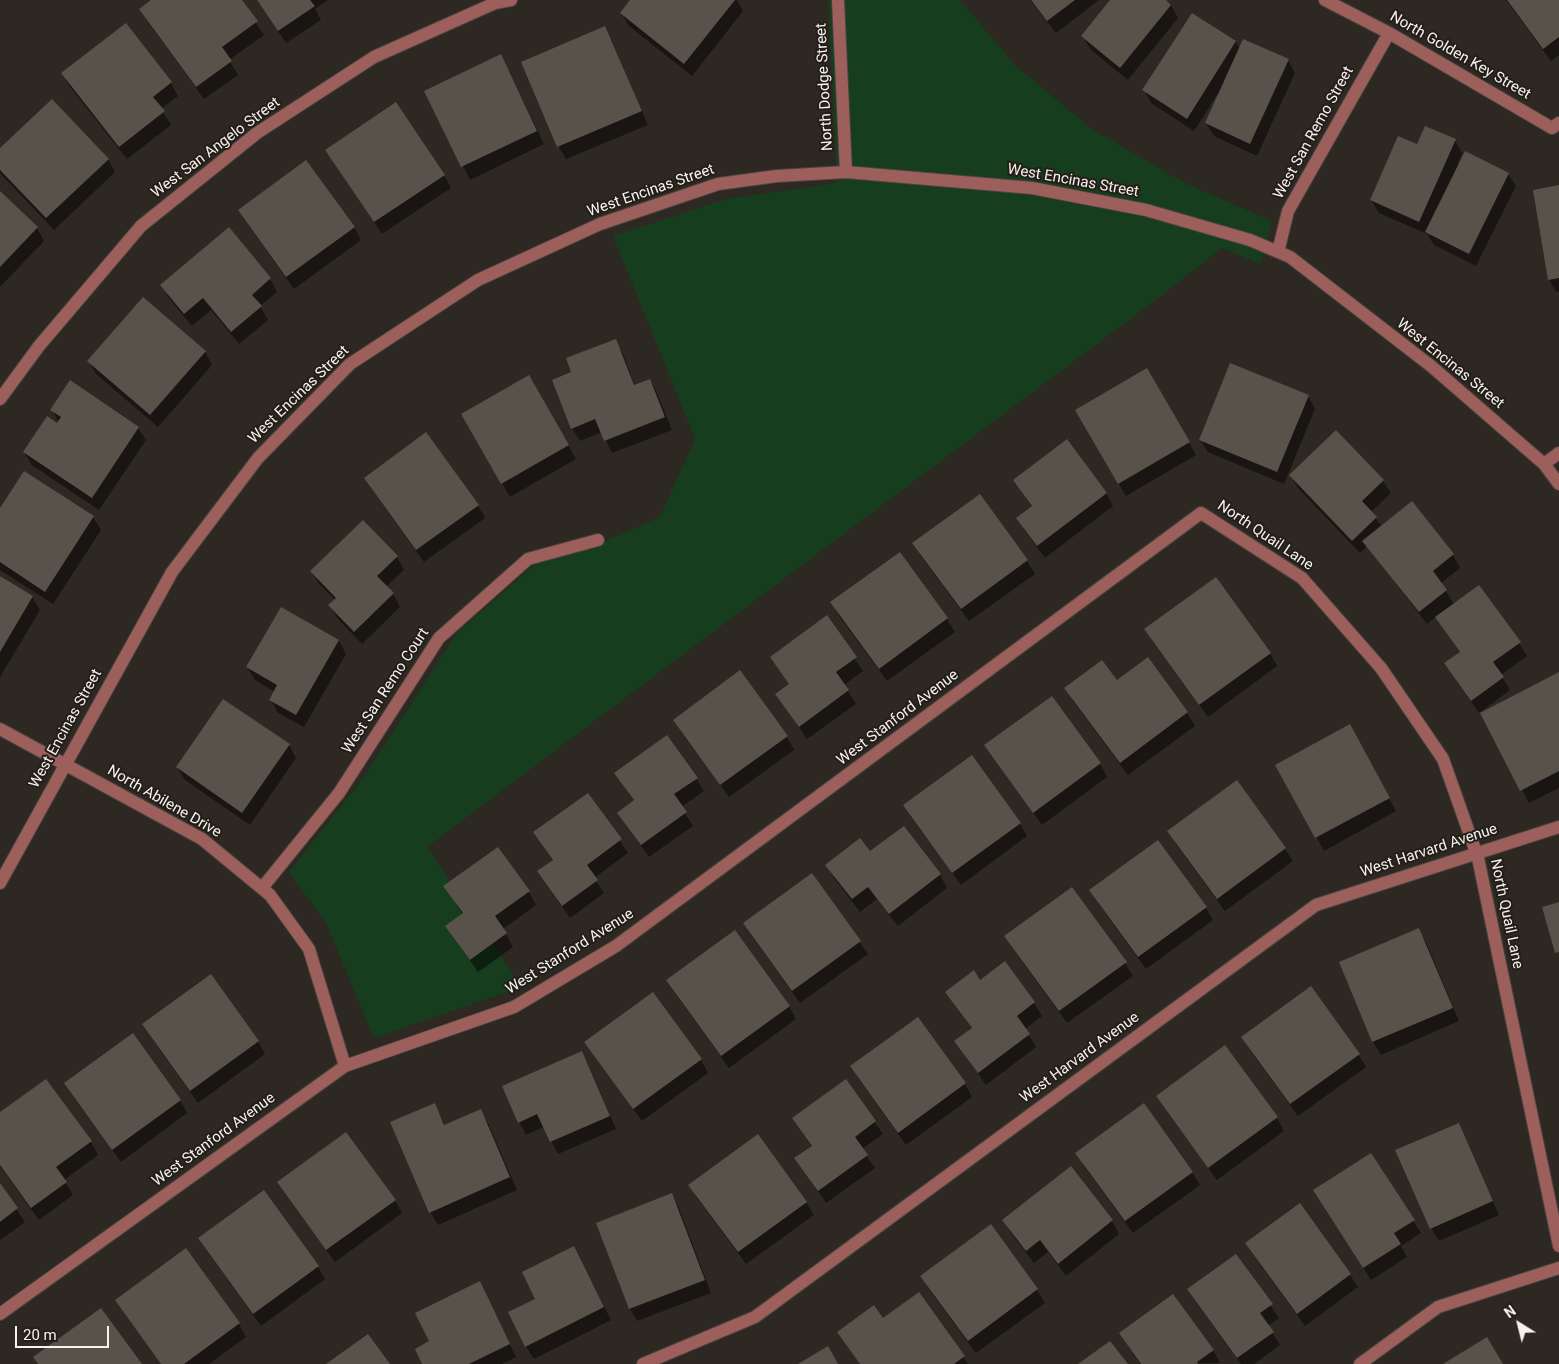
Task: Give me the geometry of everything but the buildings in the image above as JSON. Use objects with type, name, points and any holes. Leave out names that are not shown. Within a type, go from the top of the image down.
[{"type":"street","name":"West San Angelo Street","points":[[0,399],[39,346],[141,226],[257,133],[374,57],[495,3],[510,0]]},
{"type":"street","name":"North Dodge Street","points":[[838,0],[846,172]]},
{"type":"street","name":"North Golden Key Street","points":[[1325,0],[1556,125]]},
{"type":"street","name":"West San Remo Street","points":[[1278,252],[1288,211],[1389,33]]},
{"type":"street","name":"West Encinas Street","points":[[0,883],[172,572],[258,458],[350,364],[478,280],[600,224],[718,184],[777,176],[846,172],[1032,188],[1146,210],[1250,240],[1290,257],[1431,366],[1544,464]]},
{"type":"street","points":[[1559,453],[1544,464],[1559,484]]},
{"type":"street","name":"North Quail Lane","points":[[1201,513],[1302,578],[1381,668],[1443,759],[1476,852],[1559,1246]]},
{"type":"street","name":"West Stanford Avenue","points":[[0,1314],[345,1066],[514,1007],[616,946],[1201,513]]},
{"type":"street","name":"West San Remo Court","points":[[262,888],[339,793],[438,638],[528,559],[598,540]]},
{"type":"street","name":"North Abilene Drive","points":[[0,729],[202,839],[270,895],[309,949],[345,1066]]},
{"type":"street","name":"West Harvard Avenue","points":[[643,1364],[755,1317],[1316,905],[1476,852],[1559,827]]},
{"type":"street","points":[[1360,1364],[1438,1307],[1559,1268]]},
{"type":"green space","points":[[828,0],[960,0],[1016,66],[1092,129],[1185,183],[1272,221],[1260,264],[1222,248],[1161,296],[427,847],[522,987],[374,1038],[326,923],[289,872],[362,780],[457,633],[542,558],[608,540],[660,517],[695,439],[613,236],[726,199],[837,183]]}]
